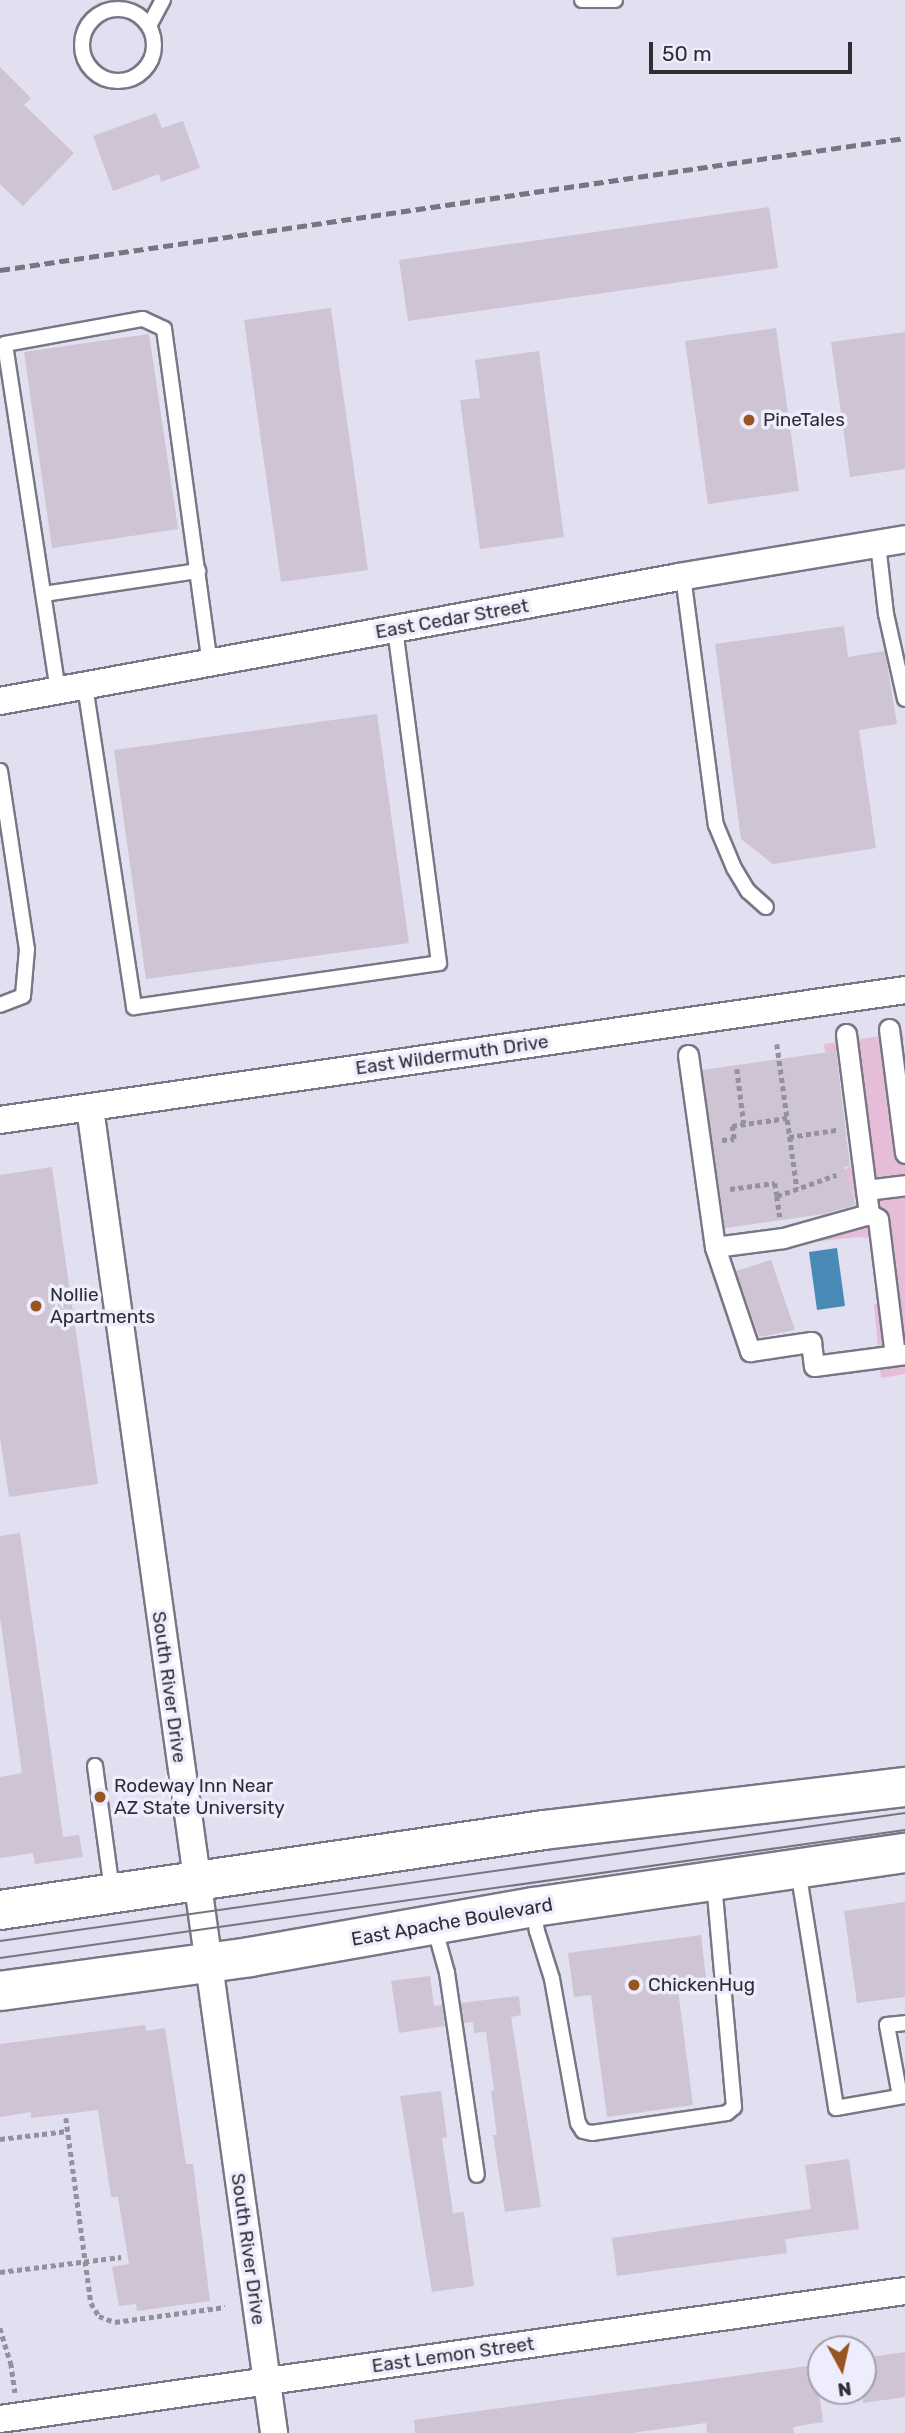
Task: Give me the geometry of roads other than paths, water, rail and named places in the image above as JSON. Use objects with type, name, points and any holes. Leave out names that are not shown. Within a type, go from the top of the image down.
[{"type":"main road","points":[[0,1910],[195,1879],[544,1830],[905,1787]]},
{"type":"main road","name":"East Apache Boulevard","points":[[0,1991],[208,1962],[534,1907],[905,1853]]},
{"type":"street","name":"East Cedar Street","points":[[0,701],[683,576],[905,539]]},
{"type":"street","name":"East Wildermuth Drive","points":[[0,1120],[905,990]]},
{"type":"street","points":[[889,1029],[905,1153]]},
{"type":"street","points":[[846,1034],[869,1214]]},
{"type":"street","points":[[688,1055],[715,1247],[750,1351],[811,1342],[814,1366],[900,1354],[878,1219],[869,1214],[783,1238],[715,1247]]},
{"type":"street","name":"South River Drive","points":[[90,1108],[274,2433]]},
{"type":"street","points":[[866,1190],[905,1185]]},
{"type":"street","name":"East Lemon Street","points":[[0,2419],[905,2291]]},
{"type":"lane","points":[[149,26],[131,11],[119,8],[97,15],[89,23],[81,44],[87,66],[107,81],[132,79],[150,62],[154,50],[149,26],[163,0]]},
{"type":"lane","points":[[582,0],[615,0]]},
{"type":"lane","points":[[58,691],[5,344],[143,319],[164,329],[210,663]]},
{"type":"lane","points":[[878,544],[886,614],[905,699]]},
{"type":"lane","points":[[44,594],[198,571]]},
{"type":"lane","points":[[683,576],[716,825],[734,868],[748,891],[766,907]]},
{"type":"lane","points":[[85,686],[134,1007],[439,963],[395,629]]},
{"type":"lane","points":[[0,771],[27,949],[23,996],[0,1005]]},
{"type":"lane","points":[[95,1766],[113,1892]]},
{"type":"lane","points":[[798,1869],[836,2108],[902,2096],[887,2025],[905,2022]]},
{"type":"lane","points":[[534,1907],[537,1931],[552,1979],[578,2123],[583,2131],[606,2131],[727,2113],[734,2108],[714,1881]]},
{"type":"lane","points":[[433,1924],[447,1973],[477,2175]]},
{"type":"water","points":[[837,1248],[845,1306],[817,1310],[809,1252]]},
{"type":"tram line","points":[[0,1941],[905,1813]]},
{"type":"tram line","points":[[0,1958],[905,1830]]},
{"type":"railway","points":[[0,270],[905,138]]},
{"type":"place","name":"PineTales","points":[[749,420]]},
{"type":"place","name":"Nollie Apartments","points":[[36,1306]]},
{"type":"place","name":"Rodeway Inn Near AZ State University","points":[[100,1797]]},
{"type":"place","name":"ChickenHug","points":[[634,1985]]}]
